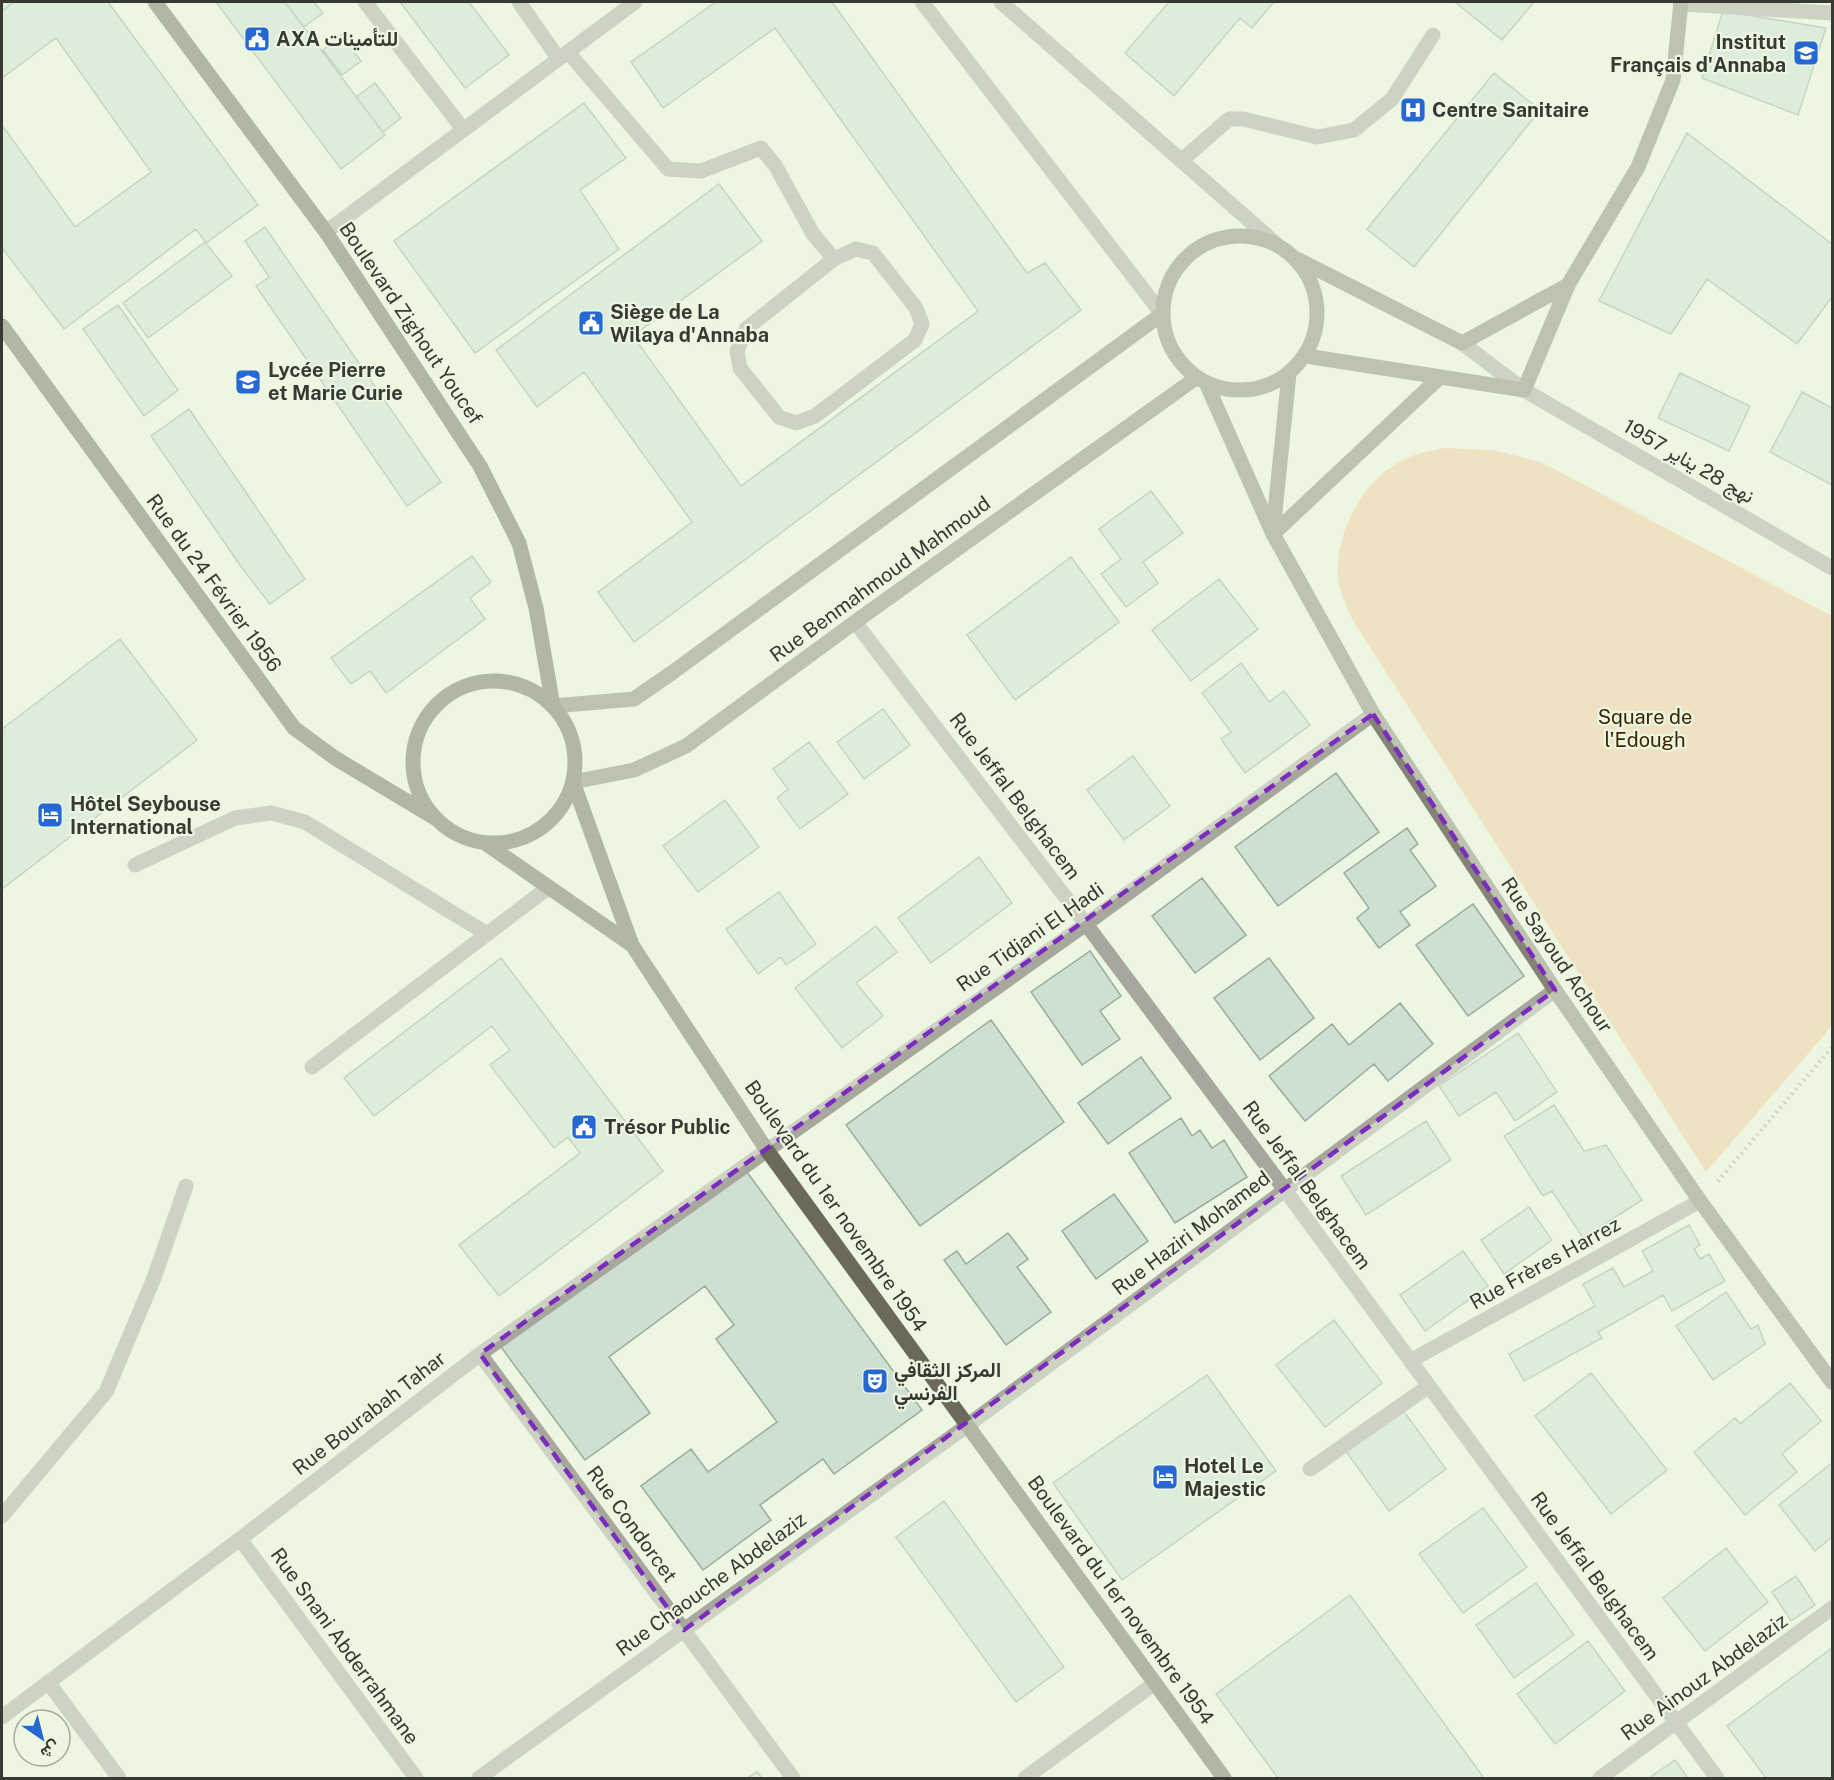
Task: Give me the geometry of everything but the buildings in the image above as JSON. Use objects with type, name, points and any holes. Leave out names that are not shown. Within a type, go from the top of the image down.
[{"type":"main road","name":"Boulevard Zighout Youcef","points":[[155,2],[326,232],[480,466],[519,543],[536,608],[553,706]]},
{"type":"main road","points":[[1306,356],[1524,390],[1568,285],[1638,167],[1674,80],[1681,3]]},
{"type":"main road","points":[[1296,258],[1311,280],[1318,306],[1316,332],[1306,356],[1289,374],[1267,387],[1242,391],[1218,388],[1201,380],[1178,360],[1166,338],[1162,314],[1166,289],[1179,266],[1198,248],[1223,237],[1249,236],[1275,243],[1296,258],[1462,343],[1568,285]]},
{"type":"main road","points":[[553,706],[634,699],[1162,314]]},
{"type":"main road","name":"Rue du 24 Février 1956","points":[[2,326],[294,728],[335,758],[435,818]]},
{"type":"main road","points":[[1273,534],[1289,374]]},
{"type":"main road","points":[[1273,534],[1440,377]]},
{"type":"main road","name":"Rue Sayoud Achour","points":[[1201,380],[1273,534],[1374,714],[1555,990],[1700,1201],[1833,1382]]},
{"type":"main road","name":"Rue Benmahmoud Mahmoud","points":[[573,782],[634,770],[686,747],[855,622],[1201,380]]},
{"type":"main road","points":[[485,843],[508,842],[530,835],[549,822],[564,804],[573,782],[576,756],[569,729],[553,706],[534,690],[509,682],[484,681],[459,688],[438,703],[422,723],[414,747],[413,773],[420,798],[435,818],[458,835],[485,843],[632,945]]},
{"type":"main road","points":[[573,782],[632,945]]},
{"type":"main road","name":"Boulevard du 1er novembre 1954","points":[[632,945],[766,1149],[1224,1779]]},
{"type":"street","points":[[364,2],[463,129]]},
{"type":"street","points":[[519,2],[563,55],[668,169],[701,171],[761,148],[776,165],[813,234],[834,259]]},
{"type":"street","points":[[326,232],[635,2]]},
{"type":"street","points":[[922,2],[1162,314]]},
{"type":"street","points":[[1001,2],[1275,243]]},
{"type":"street","points":[[1681,3],[1833,13]]},
{"type":"street","points":[[1181,161],[1229,119],[1243,118],[1317,137],[1354,130],[1392,99],[1433,35]]},
{"type":"street","points":[[856,249],[873,253],[916,308],[922,324],[915,340],[815,416],[796,423],[779,417],[740,368],[737,351],[746,328],[834,259],[856,249]]},
{"type":"street","name":"نهج 28 يناير 1957","points":[[1462,343],[1524,390],[1833,568]]},
{"type":"street","name":"Rue Jeffal Belghacem","points":[[855,622],[1086,924],[1285,1190],[1717,1779]]},
{"type":"street","name":"Rue Tidjani El Hadi","points":[[766,1149],[1086,924],[1374,714]]},
{"type":"street","points":[[135,865],[235,818],[271,813],[305,822],[487,934]]},
{"type":"street","points":[[312,1067],[549,887]]},
{"type":"street","name":"Rue Haziri Mohamed","points":[[968,1425],[1555,990]]},
{"type":"street","name":"Rue Bourabah Tahar","points":[[2,1717],[240,1539],[480,1354],[766,1149]]},
{"type":"street","points":[[2,1516],[106,1392],[154,1278],[186,1186]]},
{"type":"street","name":"Rue Frères Harrez","points":[[1410,1361],[1700,1201]]},
{"type":"street","name":"Rue Condorcet","points":[[480,1354],[793,1779]]},
{"type":"street","points":[[1310,1469],[1429,1386]]},
{"type":"street","name":"Rue Chaouche Abdelaziz","points":[[479,1779],[968,1425]]},
{"type":"street","name":"Rue Snani Abderrahmane","points":[[240,1539],[416,1779]]},
{"type":"street","name":"Rue Ainouz Abdelaziz","points":[[1600,1779],[1678,1724],[1833,1608]]},
{"type":"street","points":[[48,1682],[119,1779]]},
{"type":"street","points":[[1025,1779],[1155,1683]]},
{"type":"path","points":[[1700,1201],[1833,1047]]},
{"type":"highlighted area","points":[[1373,714],[1555,990],[684,1630],[480,1354]]},
{"type":"green space","name":"Square de l'Edough","points":[[1444,448],[1493,450],[1541,462],[1832,616],[1832,1026],[1706,1172],[1352,619],[1343,598],[1338,575],[1339,557],[1348,521],[1357,504],[1381,475],[1396,464],[1416,455]]},
{"type":"place","name":"AXA للتأمينات","points":[[257,39]]},
{"type":"place","name":"Institut Français d'Annaba","points":[[1806,53]]},
{"type":"place","name":"Centre Sanitaire","points":[[1413,110]]},
{"type":"place","name":"Siège de La Wilaya d'Annaba","points":[[591,323]]},
{"type":"place","name":"Lycée Pierre et Marie Curie","points":[[248,382]]},
{"type":"place","name":"Hôtel Seybouse International","points":[[50,815]]},
{"type":"place","name":"Trésor Public","points":[[584,1127]]},
{"type":"place","name":"المركز الثقافي الفرنسي","points":[[875,1381]]},
{"type":"place","name":"Hotel Le Majestic","points":[[1165,1477]]}]
